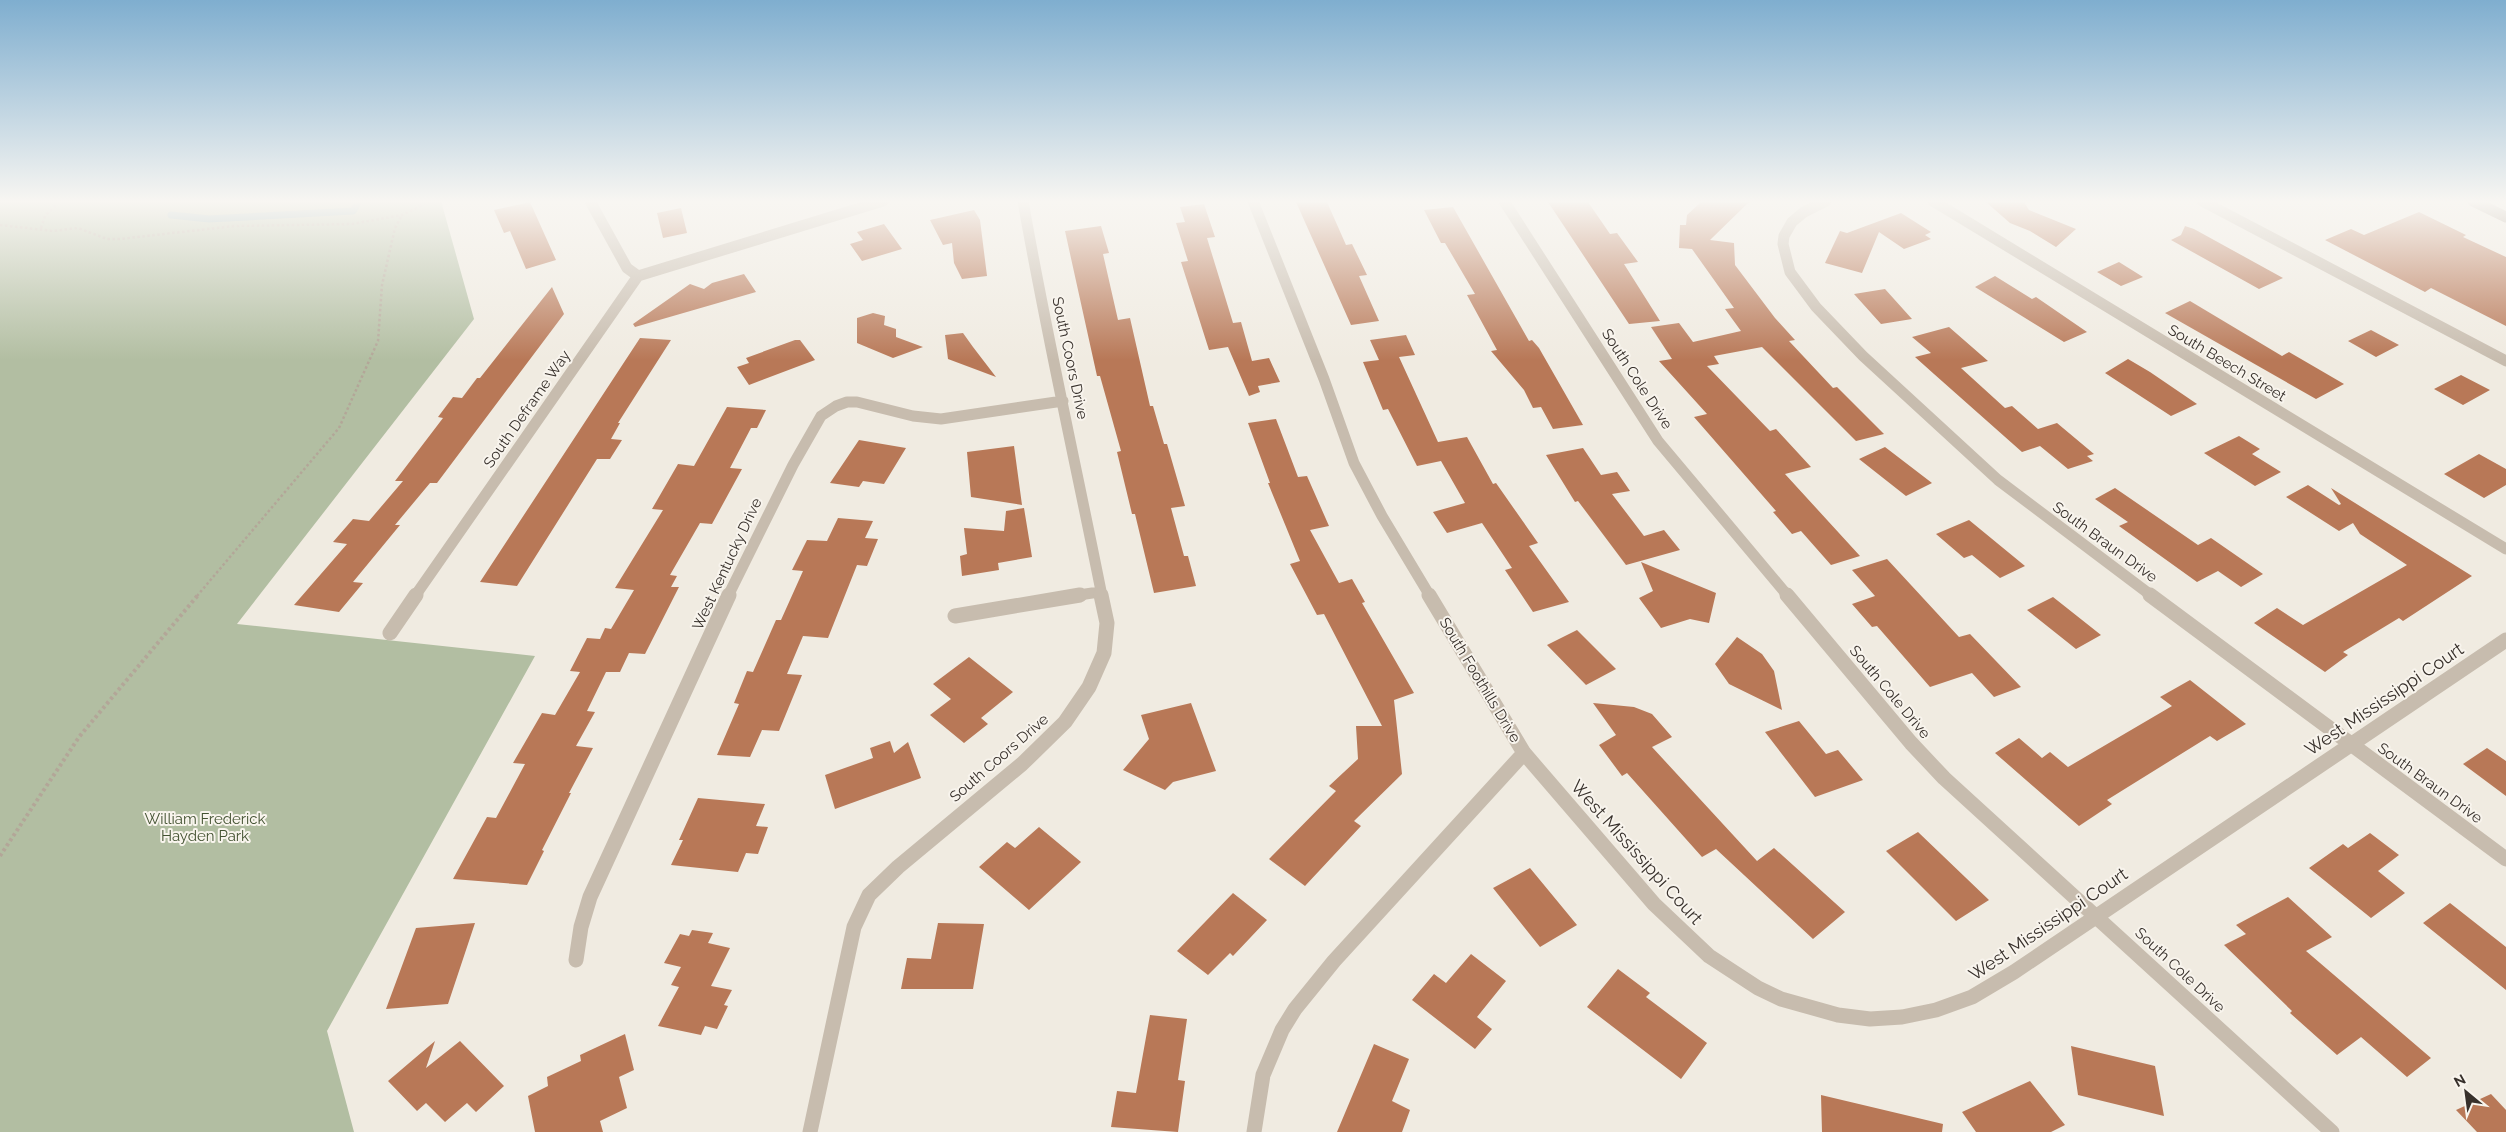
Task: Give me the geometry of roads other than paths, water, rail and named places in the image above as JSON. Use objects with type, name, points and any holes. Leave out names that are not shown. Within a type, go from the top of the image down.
[{"type":"street","points":[[620,254],[628,268],[638,276],[711,254]]},
{"type":"street","name":"South Coors Drive","points":[[810,1132],[854,927],[860,910],[869,894],[1022,764],[1065,722],[1089,687],[1104,653],[1107,624],[1099,592],[1063,401],[1032,254]]},
{"type":"street","name":"South Foothills Drive","points":[[1254,1132],[1262,1074],[1282,1030],[1295,1009],[1334,961],[1524,754],[1362,480],[1273,254]]},
{"type":"street","name":"South Cole Drive","points":[[1537,254],[1658,441],[1927,760],[2332,1132]]},
{"type":"street","name":"South Braun Drive","points":[[1786,254],[1794,279],[1841,334],[1973,459],[2014,494],[2506,859]]},
{"type":"street","name":"South Beech Street","points":[[2019,254],[2506,549]]},
{"type":"street","points":[[2301,254],[2506,361]]},
{"type":"street","name":"South Deframe Way","points":[[390,633],[638,276]]},
{"type":"street","name":"West Kentucky Drive","points":[[576,960],[581,927],[590,897],[741,569],[792,465],[821,416],[836,406],[858,402],[913,416],[941,419],[1063,401]]},
{"type":"street","points":[[955,616],[1099,592]]},
{"type":"street","name":"West Mississippi Court","points":[[1524,754],[1654,904],[1684,935],[1709,956],[1758,988],[1781,999],[1838,1015],[1870,1019],[1902,1017],[1936,1010],[1972,996],[2014,972],[2506,640]]},
{"type":"park label","name":"William Frederick Hayden Park","points":[[205,828]]}]
